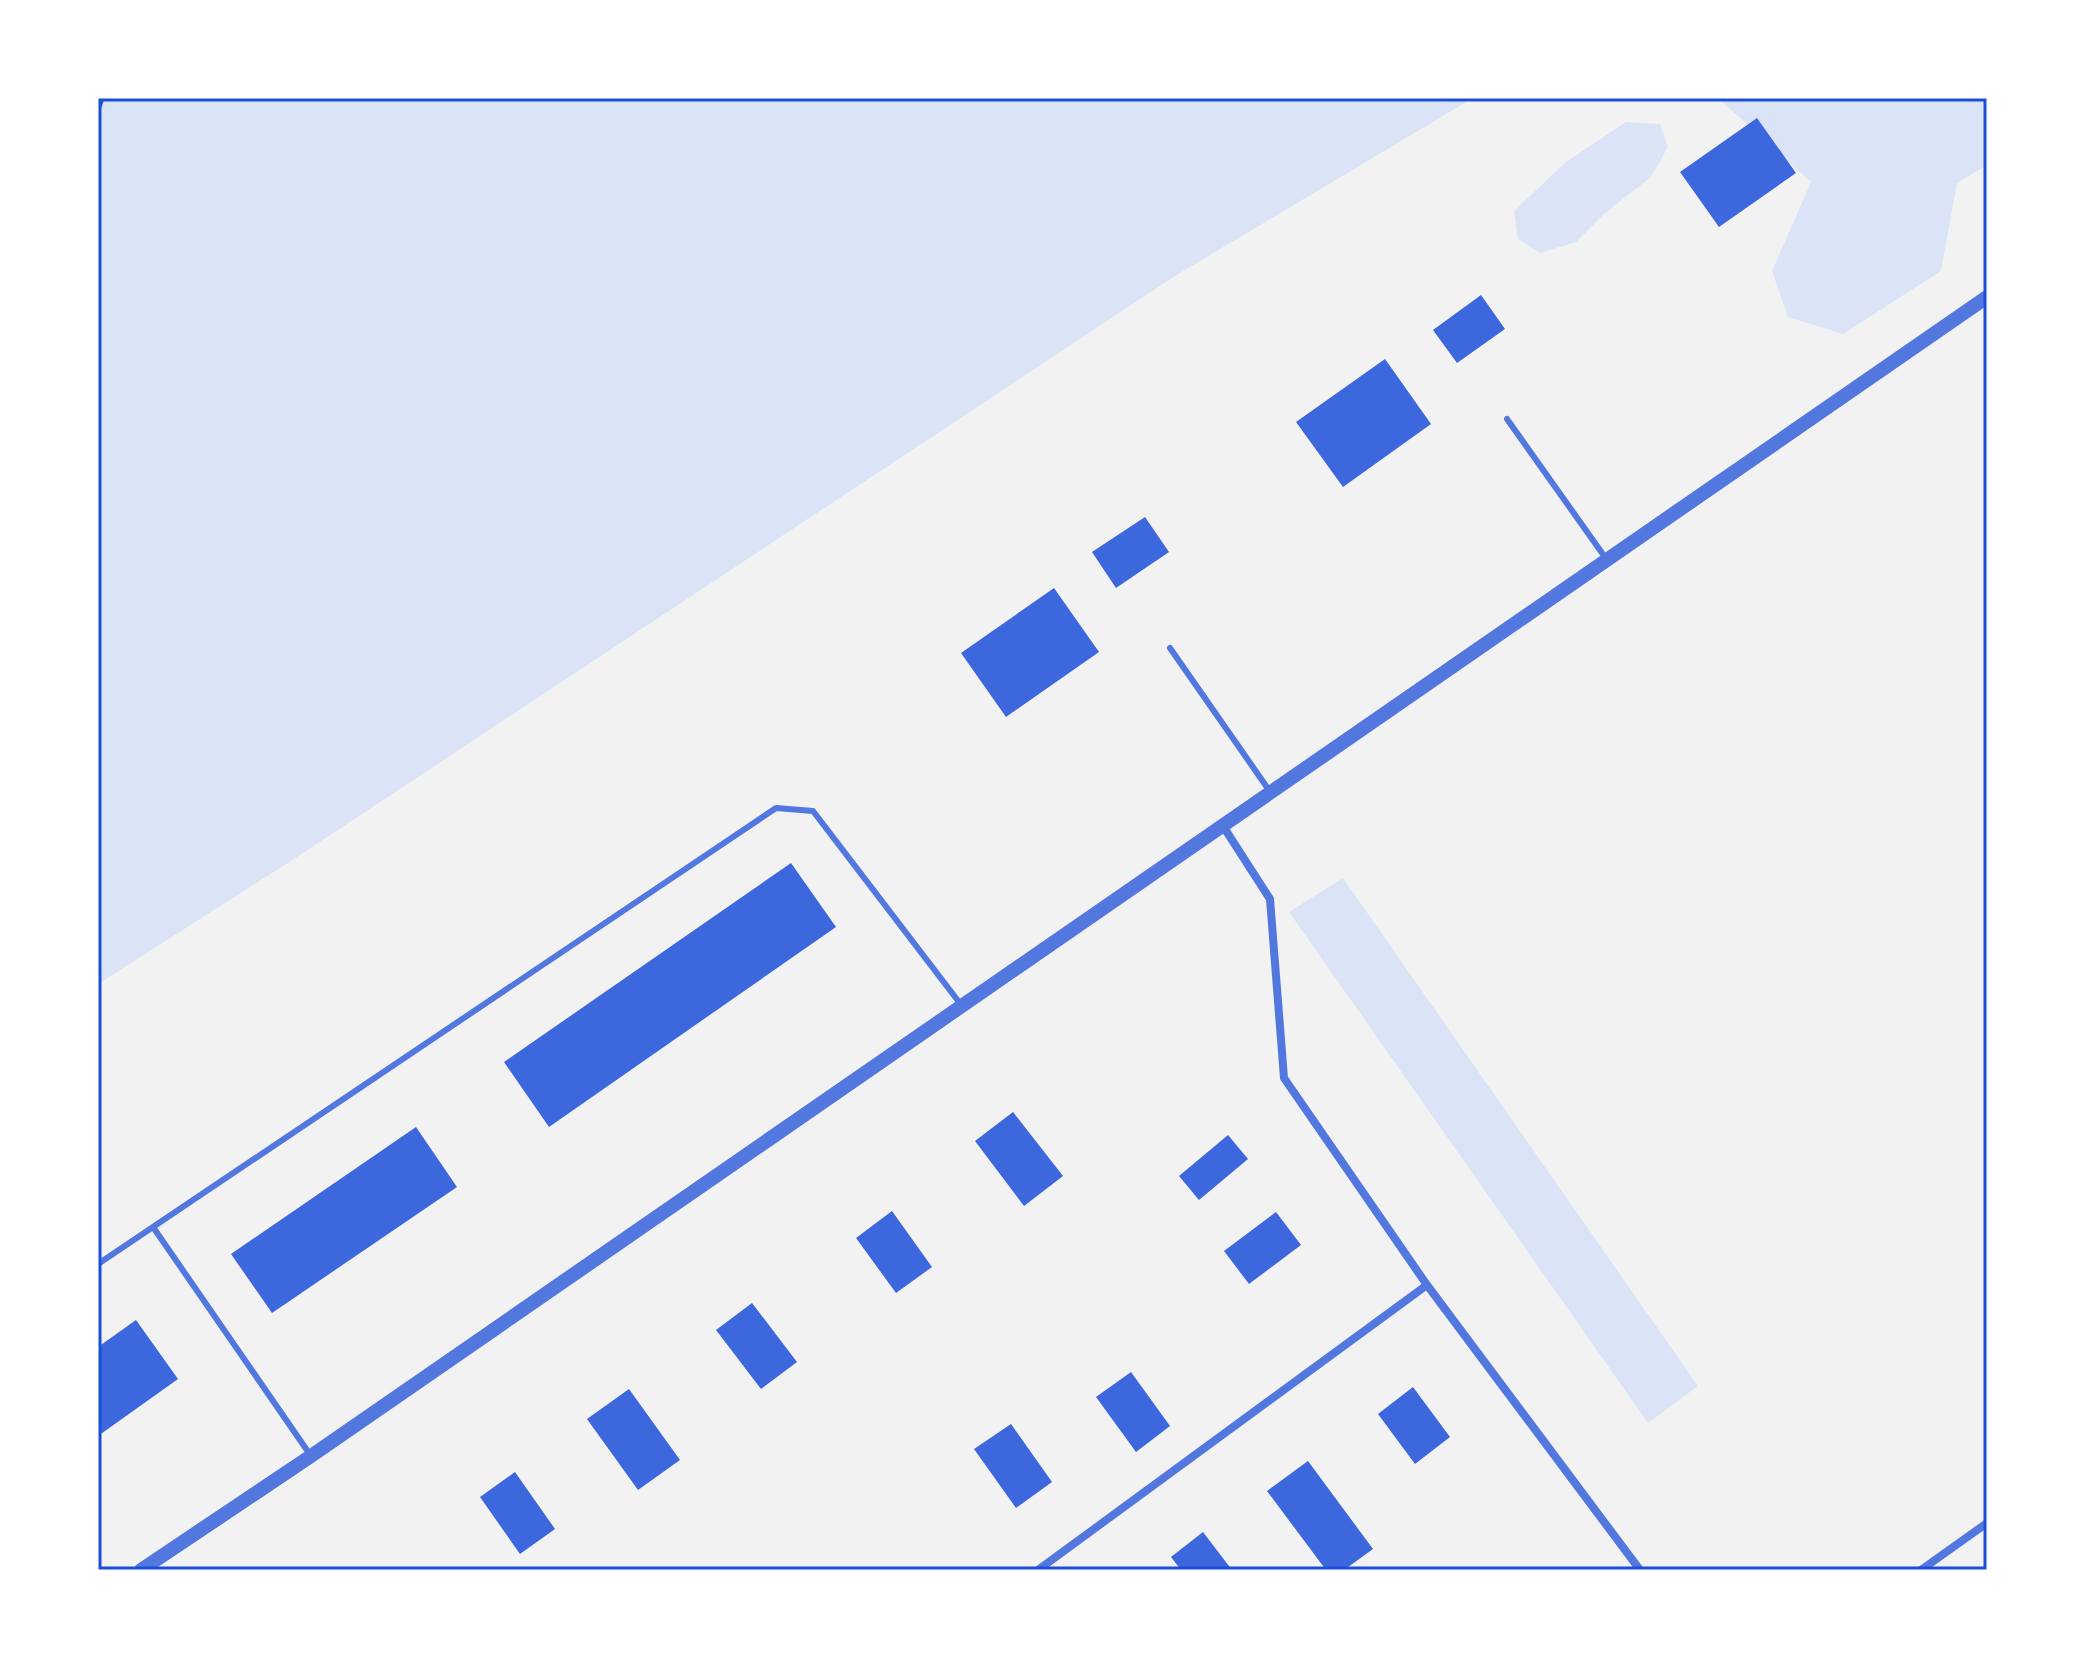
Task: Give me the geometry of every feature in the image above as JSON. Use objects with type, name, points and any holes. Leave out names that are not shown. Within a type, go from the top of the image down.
[{"type":"street","points":[[141,1570],[311,1456],[1987,297]]},
{"type":"street","points":[[1223,826],[1270,899],[1284,1078],[1427,1285],[1640,1570]]},
{"type":"street","points":[[1038,1570],[1427,1285]]},
{"type":"street","points":[[1921,1570],[1987,1523]]},
{"type":"lane","points":[[1507,419],[1607,560]]},
{"type":"lane","points":[[1170,648],[1271,793]]},
{"type":"lane","points":[[98,1264],[776,808],[813,811],[962,1006]]},
{"type":"lane","points":[[153,1227],[311,1456]]},
{"type":"path","points":[[98,110],[102,98]]},
{"type":"shaded area","points":[[98,98],[1473,98],[1175,276],[291,861],[98,984]]},
{"type":"shaded area","points":[[1718,98],[1987,98],[1987,165],[1957,183],[1941,271],[1843,334],[1788,317],[1772,271],[1811,182]]},
{"type":"shaded area","points":[[1626,122],[1660,124],[1668,147],[1651,177],[1604,214],[1576,242],[1540,253],[1518,239],[1514,211],[1566,162]]},
{"type":"shaded area","points":[[1343,878],[1698,1386],[1648,1423],[1289,912]]},
{"type":"building","points":[[1757,118],[1796,173],[1719,227],[1680,172]]},
{"type":"building","points":[[1481,295],[1505,329],[1457,363],[1433,330]]},
{"type":"building","points":[[1385,359],[1431,424],[1343,487],[1296,422]]},
{"type":"building","points":[[1145,517],[1169,552],[1116,588],[1092,552]]},
{"type":"building","points":[[1054,588],[1099,652],[1006,717],[961,653]]},
{"type":"building","points":[[791,863],[836,927],[549,1127],[504,1062]]},
{"type":"building","points":[[1013,1112],[1063,1176],[1024,1206],[975,1141]]},
{"type":"building","points":[[416,1127],[457,1187],[272,1313],[231,1254]]},
{"type":"building","points":[[1228,1135],[1248,1159],[1199,1200],[1179,1176]]},
{"type":"building","points":[[892,1211],[932,1267],[896,1293],[856,1238]]},
{"type":"building","points":[[1276,1212],[1301,1245],[1249,1284],[1224,1251]]},
{"type":"building","points":[[752,1303],[797,1362],[761,1389],[716,1330]]},
{"type":"building","points":[[136,1320],[178,1379],[98,1436],[98,1347]]},
{"type":"building","points":[[1131,1372],[1170,1426],[1136,1452],[1096,1397]]},
{"type":"building","points":[[1413,1387],[1450,1437],[1415,1464],[1378,1414]]},
{"type":"building","points":[[629,1389],[680,1460],[638,1490],[587,1419]]},
{"type":"building","points":[[1011,1424],[1052,1482],[1016,1508],[974,1449]]},
{"type":"building","points":[[1308,1461],[1373,1549],[1344,1570],[1326,1570],[1267,1491]]},
{"type":"building","points":[[515,1472],[555,1529],[520,1554],[480,1497]]},
{"type":"building","points":[[1203,1532],[1232,1570],[1181,1570],[1171,1557]]}]
